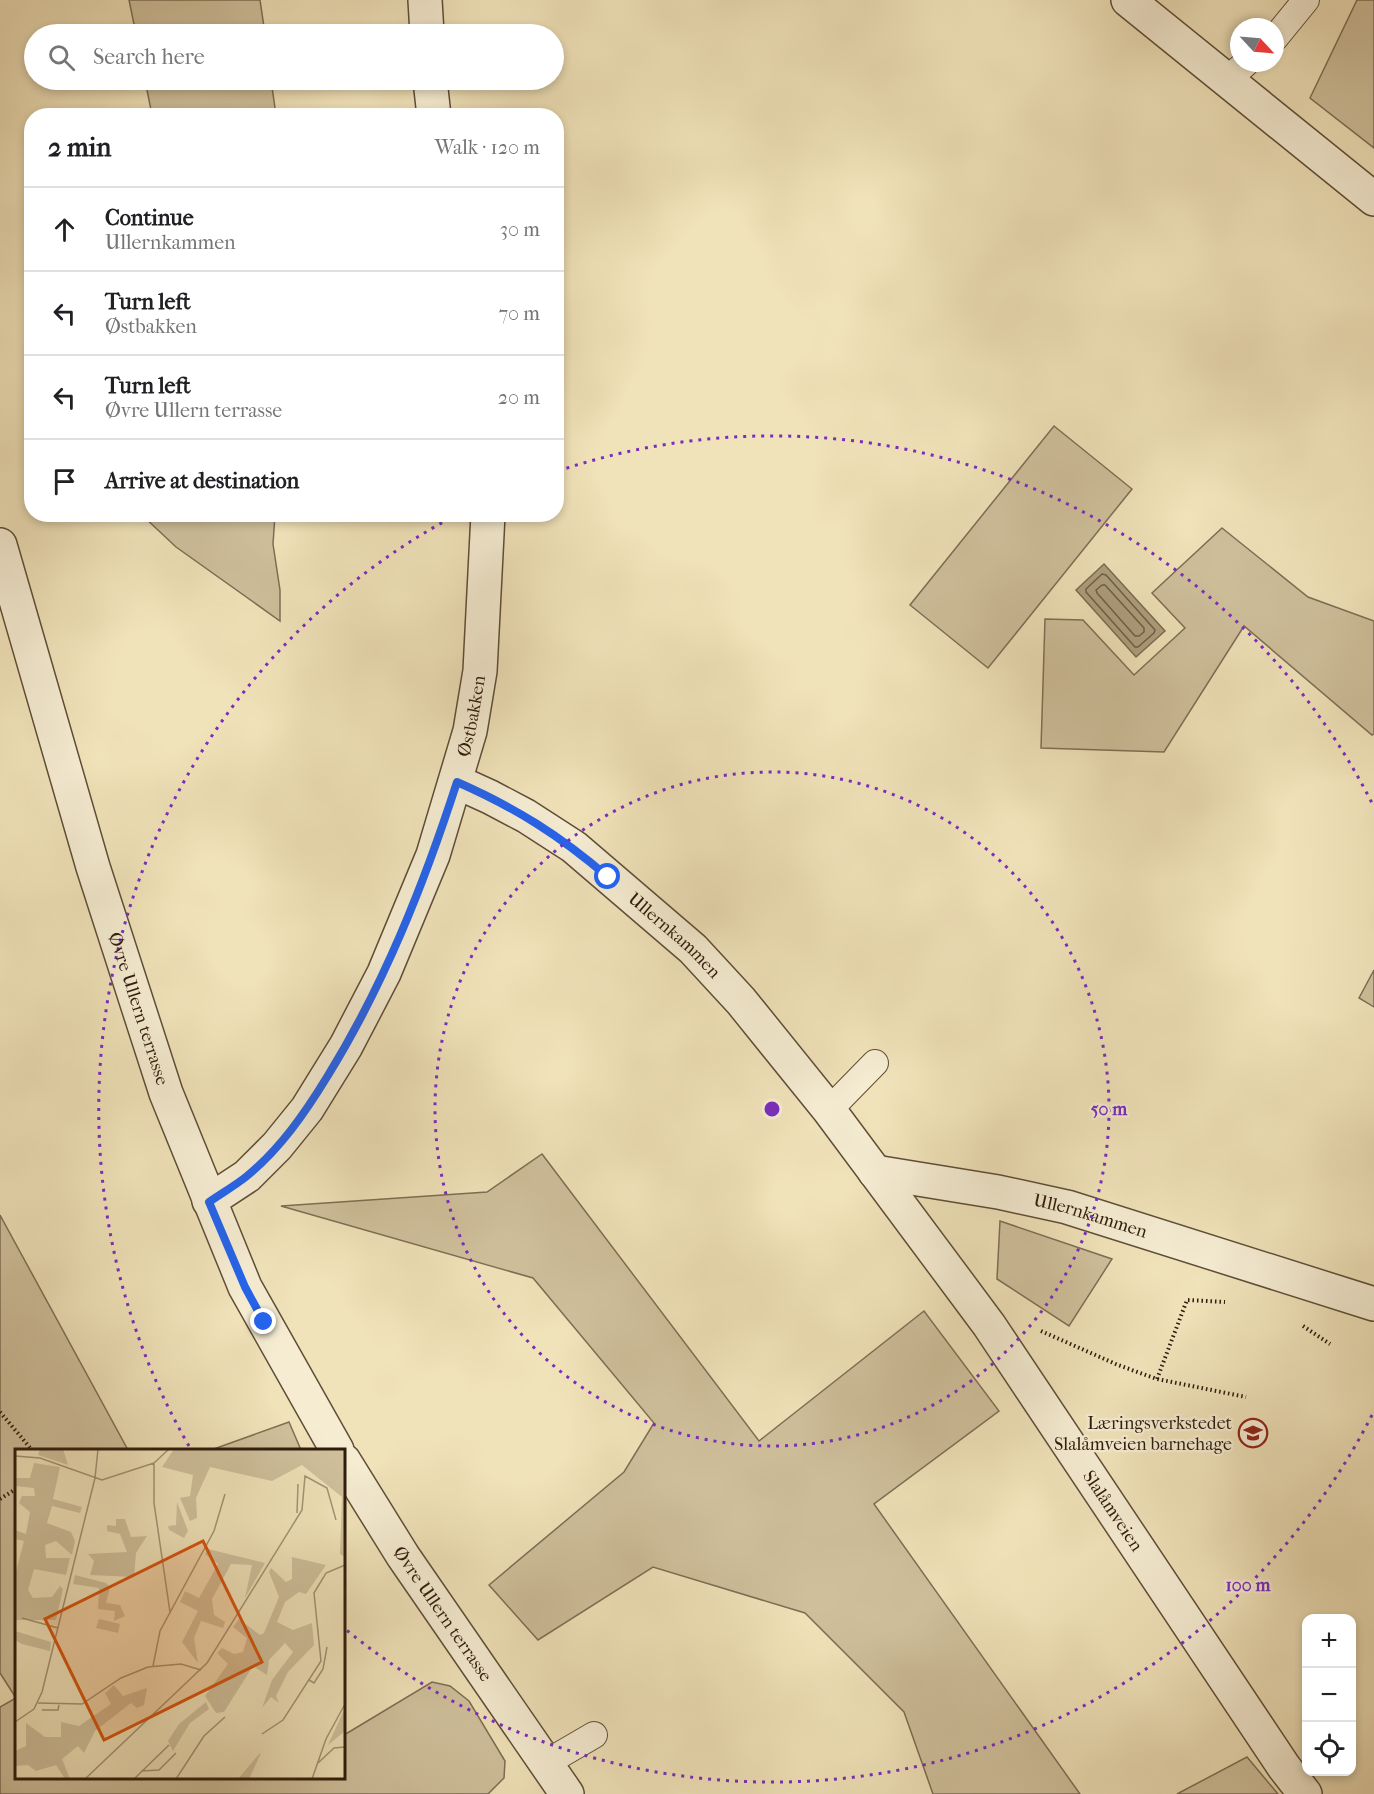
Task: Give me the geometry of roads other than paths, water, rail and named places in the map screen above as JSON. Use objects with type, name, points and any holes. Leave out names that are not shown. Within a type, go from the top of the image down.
[{"type":"street","points":[[425,0],[426,24]]},
{"type":"street","points":[[1128,0],[1230,66]]},
{"type":"street","points":[[1238,72],[1374,199]]},
{"type":"street","points":[[430,90],[433,108]]},
{"type":"street","name":"Østbakken","points":[[209,1202],[247,1176],[277,1146],[307,1109],[346,1046],[384,973],[433,855],[457,782],[470,731],[480,671],[488,522]]},
{"type":"street","name":"Øvre Ullern terrasse","points":[[0,545],[93,867],[166,1093],[245,1287],[336,1449]]},
{"type":"street","name":"Ullernkammen","points":[[457,782],[490,796],[574,847],[693,949],[741,1001],[829,1110],[875,1172],[998,1192],[1067,1207],[1374,1304]]},
{"type":"street","name":"Slalåmveien","points":[[875,1172],[989,1325],[1277,1757],[1305,1794]]},
{"type":"street","name":"Øvre Ullern terrasse","points":[[345,1463],[403,1556],[567,1794]]},
{"type":"lane","points":[[1284,27],[1306,0]]},
{"type":"lane","points":[[829,1110],[875,1063]]},
{"type":"lane","points":[[546,1764],[594,1735]]},
{"type":"water","points":[[1104,564],[1165,631],[1136,657],[1076,590]]},
{"type":"place","name":"Læringsverkstedet Slalåmveien barnehage","points":[[1253,1433]]}]
